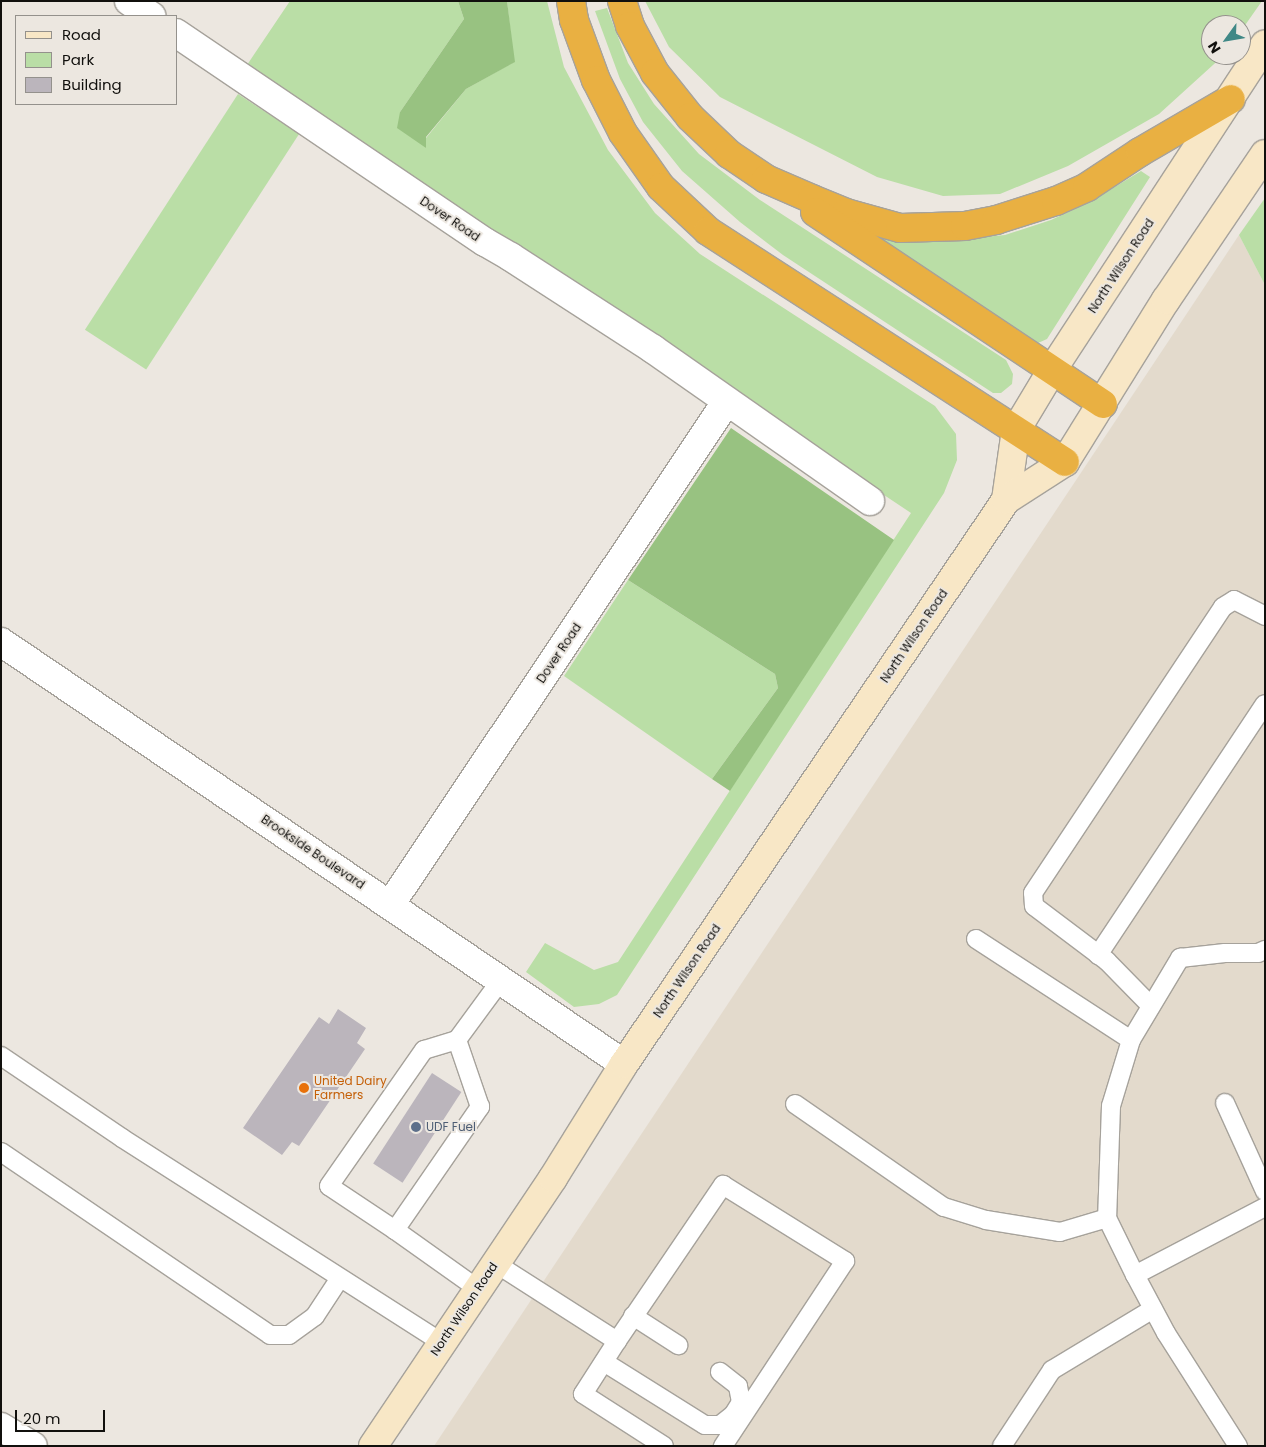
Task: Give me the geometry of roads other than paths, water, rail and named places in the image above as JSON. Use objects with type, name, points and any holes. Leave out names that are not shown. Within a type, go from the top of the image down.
[{"type":"highway","points":[[571,1],[574,20],[596,80],[624,133],[662,187],[708,231],[752,262],[1065,462]]},
{"type":"highway","points":[[622,1],[630,26],[655,73],[690,117],[729,154],[1103,404]]},
{"type":"highway","points":[[766,179],[846,213],[900,228],[966,226],[1027,211],[1087,187],[1140,152],[1231,99]]},
{"type":"main road","name":"North Wilson Road","points":[[1006,500],[1016,430],[1052,370],[1231,99],[1265,44]]},
{"type":"main road","name":"North Wilson Road","points":[[372,1446],[553,1178],[624,1064],[1006,500],[1065,462],[1103,404],[1166,300],[1265,154]]},
{"type":"street","points":[[129,1],[150,15]]},
{"type":"street","name":"Dover Road","points":[[178,34],[476,237],[645,344],[870,502]]},
{"type":"street","name":"Dover Road","points":[[390,905],[727,401]]},
{"type":"street","name":"Brookside Boulevard","points":[[1,642],[624,1064]]},
{"type":"street","points":[[1,1427],[33,1446]]},
{"type":"lane","points":[[1151,1006],[1107,961],[1034,906],[1033,893],[1223,607],[1234,600],[1265,616]]},
{"type":"lane","points":[[1098,955],[1265,704]]},
{"type":"lane","points":[[976,938],[1130,1040]]},
{"type":"lane","points":[[1238,1446],[1166,1333],[1107,1218],[1111,1106],[1130,1040],[1180,958],[1258,953],[1265,950]]},
{"type":"lane","points":[[478,1289],[329,1186],[424,1050],[457,1040],[501,980]]},
{"type":"lane","points":[[395,1230],[480,1107],[457,1040]]},
{"type":"lane","points":[[1,1056],[122,1138],[442,1343]]},
{"type":"lane","points":[[1225,1103],[1265,1191]]},
{"type":"lane","points":[[795,1104],[944,1207],[986,1220],[1060,1232],[1107,1218]]},
{"type":"lane","points":[[1,1152],[270,1335],[289,1335],[315,1316],[340,1278]]},
{"type":"lane","points":[[664,1446],[583,1394],[633,1316],[723,1185],[845,1261],[723,1446]]},
{"type":"lane","points":[[1135,1275],[1265,1207]]},
{"type":"lane","points":[[496,1263],[617,1341]]},
{"type":"lane","points":[[1002,1446],[1052,1370],[1154,1309]]},
{"type":"lane","points":[[633,1316],[678,1345]]},
{"type":"lane","points":[[604,1362],[705,1425],[720,1425],[733,1416],[740,1402],[738,1386],[720,1372]]},
{"type":"place","name":"United Dairy Farmers","points":[[304,1088]]},
{"type":"place","name":"UDF Fuel","points":[[416,1127]]}]
